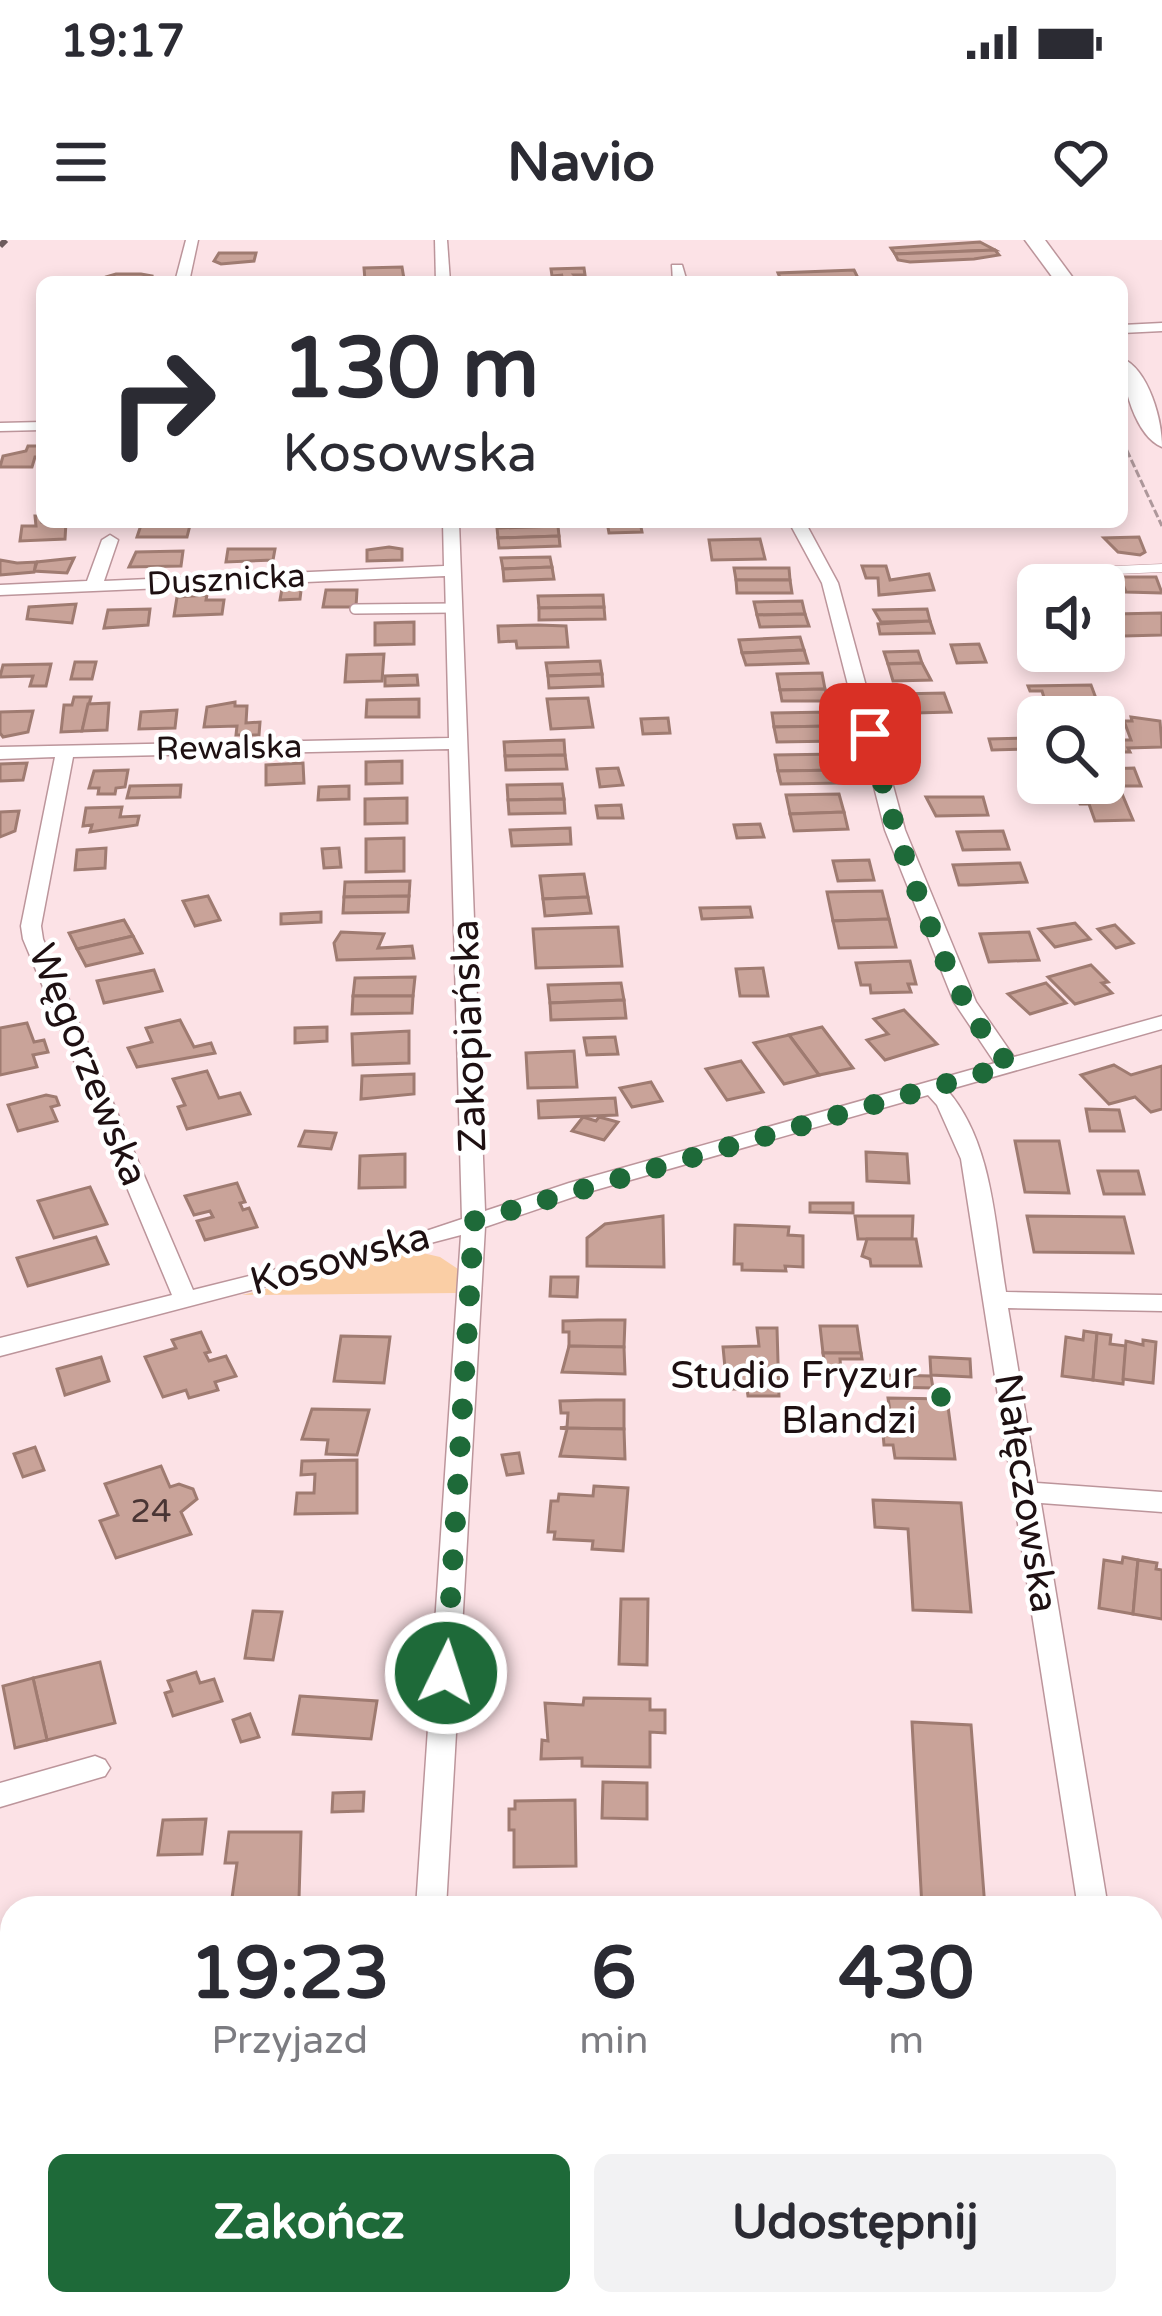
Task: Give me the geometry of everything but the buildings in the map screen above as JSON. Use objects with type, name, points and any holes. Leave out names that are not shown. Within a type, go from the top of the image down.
[{"type":"street","points":[[183,276],[192,240]]},
{"type":"street","points":[[441,240],[442,276]]},
{"type":"street","points":[[1035,240],[1062,276]]},
{"type":"street","points":[[1128,329],[1162,327]]},
{"type":"street","points":[[1130,396],[1162,440]]},
{"type":"street","points":[[0,427],[36,426]]},
{"type":"street","name":"Zakopiańska","points":[[432,1896],[474,1221],[451,528]]},
{"type":"street","points":[[800,528],[841,615],[887,803],[909,866],[965,1002],[994,1050],[1010,1065]]},
{"type":"street","points":[[93,587],[110,540]]},
{"type":"street","name":"Dusznicka","points":[[0,590],[452,571]]},
{"type":"street","name":"Rewalska","points":[[0,753],[459,743]]},
{"type":"street","name":"Węgorzewska","points":[[65,751],[31,926],[33,939],[186,1301]]},
{"type":"street","name":"Kosowska","points":[[0,1347],[423,1240],[474,1221],[1162,1022]]},
{"type":"street","name":"Nałęczowska","points":[[933,1087],[946,1103],[972,1159],[1091,1896]]},
{"type":"street","points":[[997,1300],[1162,1303]]},
{"type":"street","points":[[1025,1492],[1162,1502]]},
{"type":"street","points":[[0,1795],[95,1768]]},
{"type":"lane","points":[[1125,570],[1162,568]]},
{"type":"lane","points":[[355,609],[453,608]]},
{"type":"path","points":[[1128,453],[1162,526]]},
{"type":"shaded area","points":[[414,1251],[440,1257],[458,1269],[458,1293],[242,1295]]},
{"type":"railway","points":[[0,246],[6,240]]},
{"type":"place","name":"Studio Fryzur Blandzi","points":[[941,1397]]},
{"type":"route","points":[[446,1673],[474,1221],[1010,1065],[994,1050],[965,1002],[895,830],[870,734]]}]
